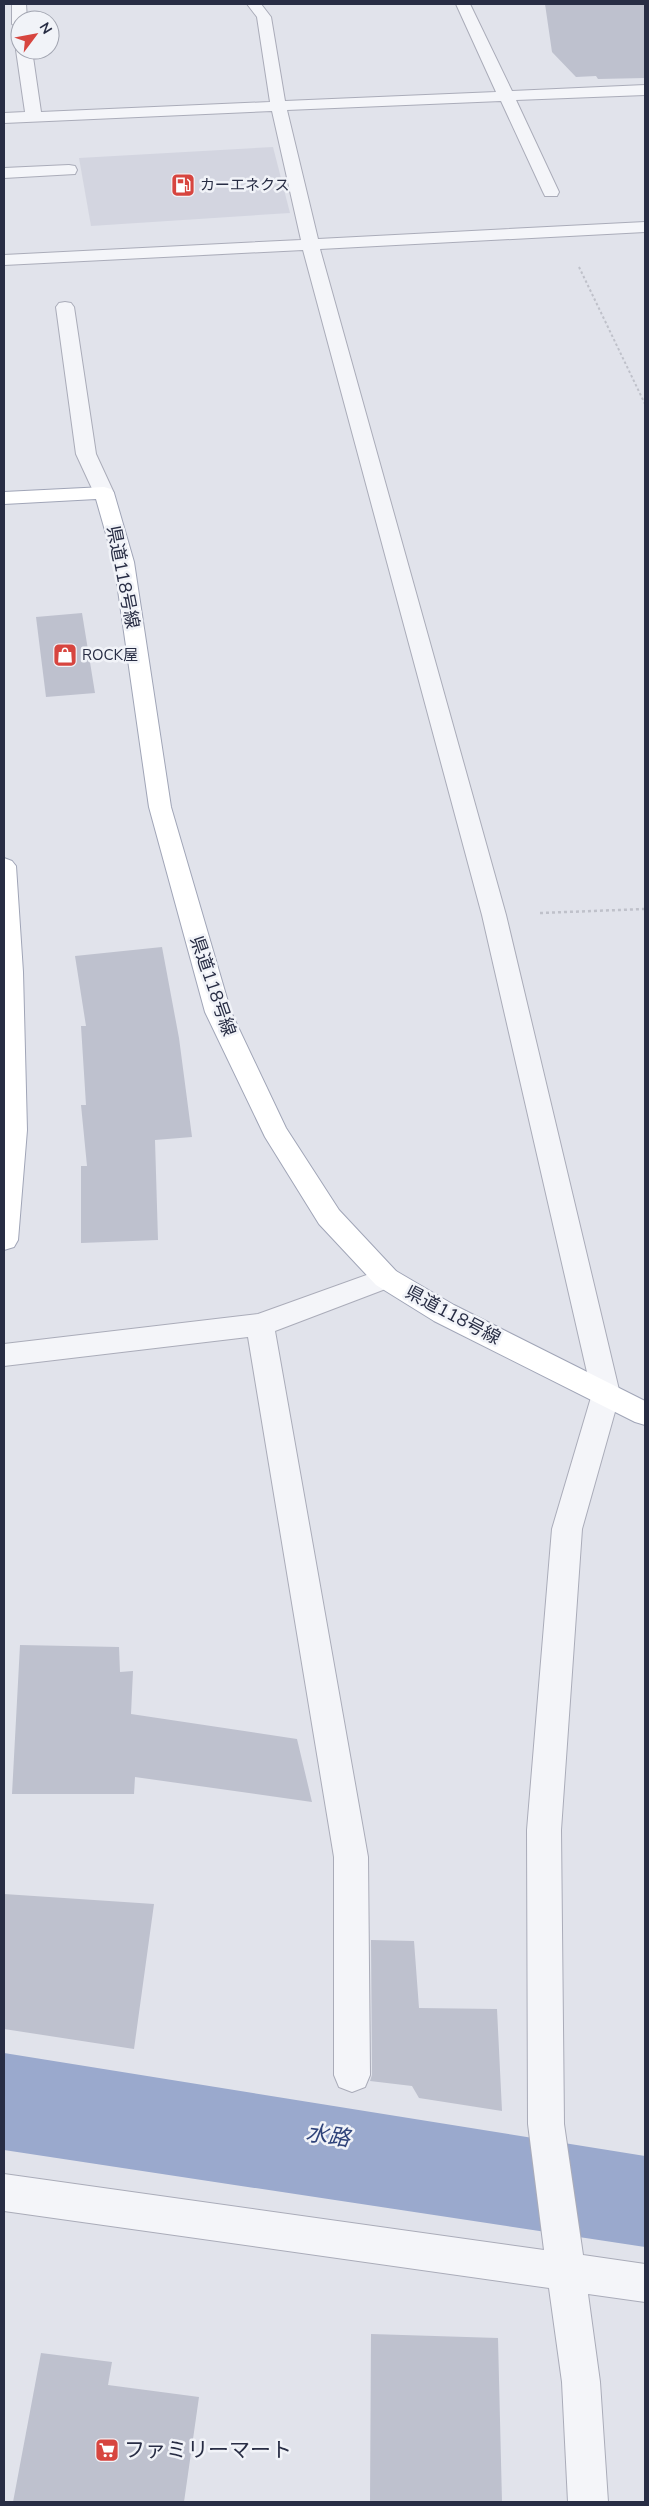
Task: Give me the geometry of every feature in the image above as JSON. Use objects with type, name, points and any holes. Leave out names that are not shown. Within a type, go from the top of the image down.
[{"type":"main road","points":[[4,498],[104,494]]},
{"type":"main road","name":"県道118号線","points":[[104,494],[124,562],[160,807],[218,1012],[274,1130],[329,1217],[386,1278],[444,1313],[645,1414]]},
{"type":"main road","points":[[4,866],[14,1130],[4,1240]]},
{"type":"street","points":[[254,4],[264,17],[278,104],[310,243],[494,915],[606,1394],[567,1529],[544,1830],[546,2124],[581,2382],[588,2502]]},
{"type":"street","points":[[464,4],[551,192]]},
{"type":"street","points":[[25,60],[34,117]]},
{"type":"street","points":[[4,118],[278,104],[645,90]]},
{"type":"street","points":[[4,173],[69,170]]},
{"type":"street","points":[[4,260],[645,226]]},
{"type":"street","points":[[65,307],[86,454],[104,494]]},
{"type":"street","points":[[4,1355],[260,1325],[386,1278]]},
{"type":"street","points":[[260,1325],[351,1857],[352,2075]]},
{"type":"street","points":[[4,2193],[566,2262],[645,2283]]},
{"type":"path","points":[[576,262],[645,404]]},
{"type":"path","points":[[494,915],[645,909]]},
{"type":"shaded area","name":"カーエネクス","points":[[273,147],[290,213],[91,226],[79,158]]},
{"type":"water","name":"水路","points":[[4,2053],[645,2156],[645,2247],[4,2150]]},
{"type":"building","points":[[545,4],[645,4],[645,78],[598,79],[596,76],[576,77],[552,52]]},
{"type":"building","name":"ROCK屋","points":[[82,613],[95,693],[46,697],[36,617]]},
{"type":"building","points":[[162,947],[179,1038],[192,1137],[155,1140],[158,1240],[81,1243],[81,1166],[87,1166],[81,1105],[86,1105],[81,1026],[86,1026],[75,956]]},
{"type":"building","points":[[20,1645],[119,1647],[120,1672],[133,1671],[131,1714],[297,1739],[312,1802],[135,1777],[134,1794],[12,1794]]},
{"type":"building","points":[[4,1894],[154,1904],[134,2049],[4,2029]]},
{"type":"building","points":[[371,1940],[414,1941],[419,2008],[497,2009],[502,2111],[419,2098],[412,2086],[370,2081],[372,2075]]},
{"type":"building","points":[[371,2334],[498,2338],[502,2502],[370,2502]]},
{"type":"building","name":"ファミリーマート","points":[[41,2353],[112,2362],[108,2385],[199,2397],[184,2502],[13,2502]]},
{"type":"place","name":"カーエネクス","points":[[183,185]]},
{"type":"place","name":"ROCK屋","points":[[65,655]]},
{"type":"place","name":"ファミリーマート","points":[[107,2450]]}]
